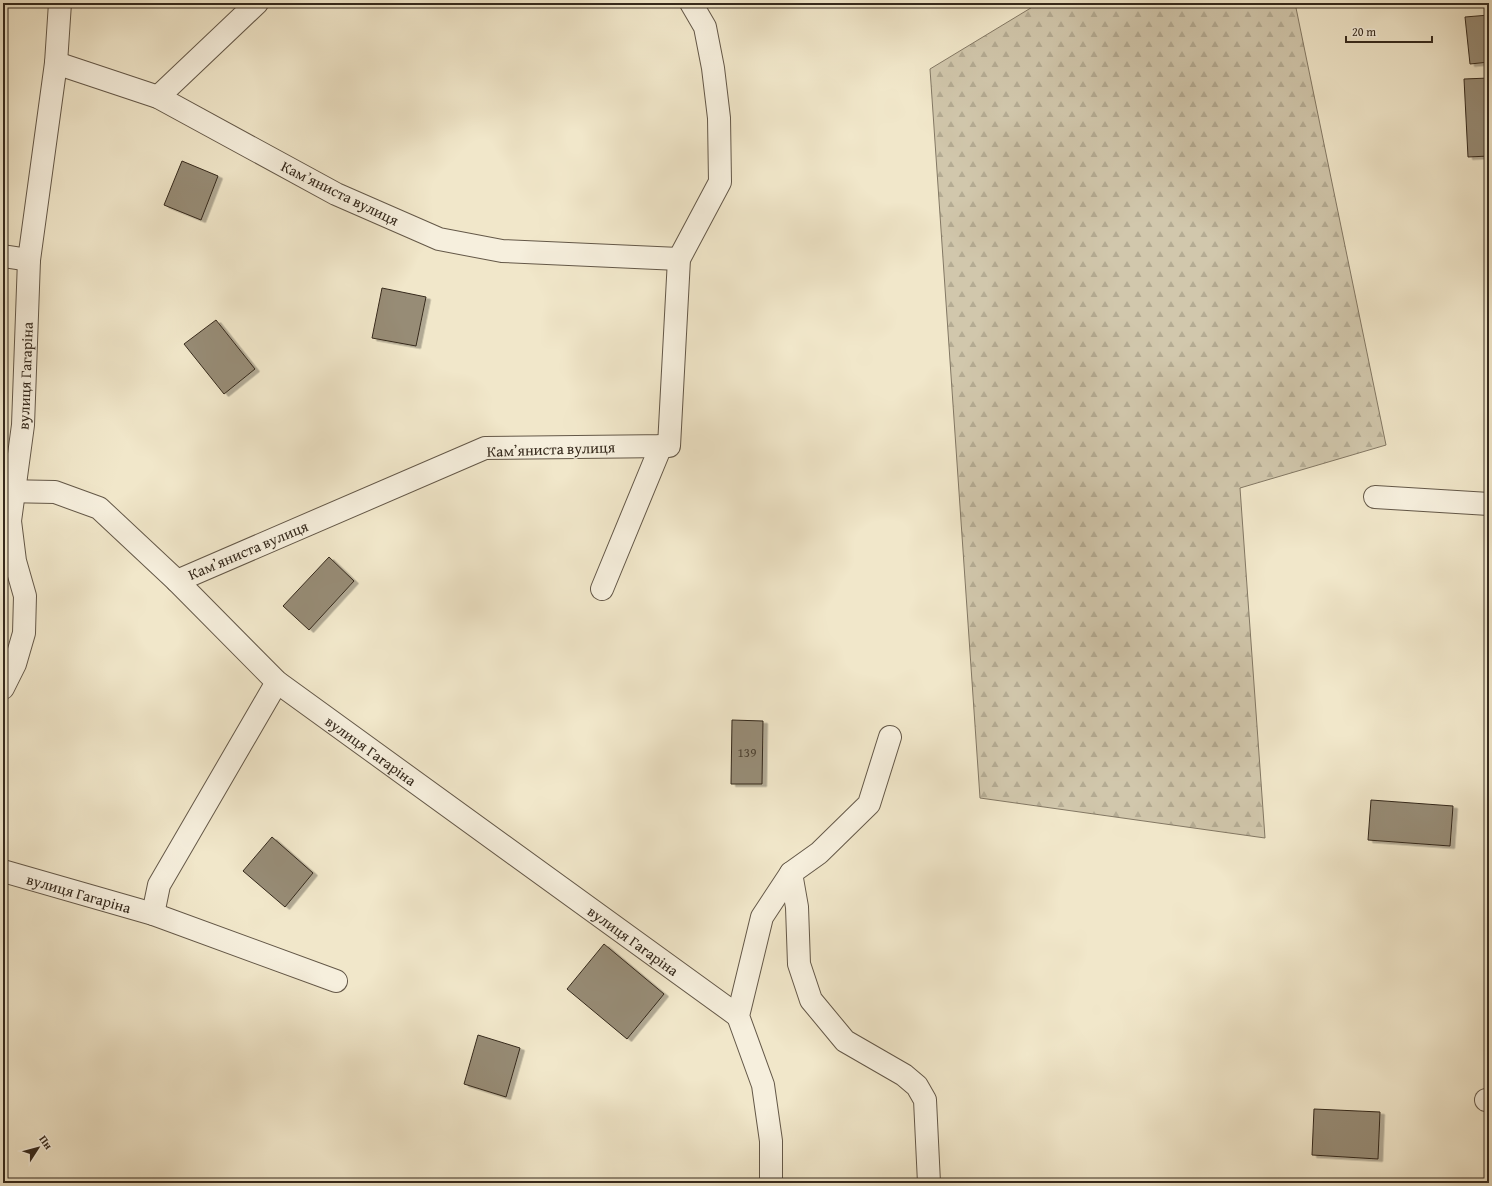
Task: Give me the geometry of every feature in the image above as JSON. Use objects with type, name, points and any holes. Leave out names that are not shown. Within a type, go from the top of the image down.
[{"type":"street","points":[[3,256],[30,260],[56,63],[60,3]]},
{"type":"street","points":[[158,97],[257,3]]},
{"type":"street","points":[[602,589],[661,446],[669,446],[679,259],[720,182],[719,118],[713,68],[705,27],[691,3]]},
{"type":"street","name":"Камʼяниста вулиця","points":[[56,63],[158,97],[336,194],[439,240],[502,251],[679,259]]},
{"type":"street","name":"вулиця Гагаріна","points":[[3,688],[15,664],[24,633],[25,596],[16,561],[10,521],[8,490],[23,425],[30,260]]},
{"type":"street","name":"Камʼяниста вулиця","points":[[177,581],[485,448],[661,446]]},
{"type":"street","name":"вулиця Гагаріна","points":[[8,490],[55,492],[99,508],[177,581],[277,682],[738,1016]]},
{"type":"street","points":[[1375,496],[1489,504]]},
{"type":"street","points":[[153,914],[159,885],[277,682]]},
{"type":"street","points":[[771,1183],[771,1141],[763,1085],[738,1016],[762,917],[790,873],[819,853],[869,804],[890,737]]},
{"type":"street","name":"вулиця Гагаріна","points":[[3,871],[153,914],[336,981]]},
{"type":"street","points":[[790,873],[797,907],[799,964],[811,1000],[845,1041],[904,1075],[917,1086],[925,1100],[929,1183]]},
{"type":"green space","points":[[1039,3],[1295,3],[1386,445],[1240,488],[1265,838],[980,798],[930,69]]},
{"type":"building","points":[[1489,15],[1489,62],[1470,64],[1465,17]]},
{"type":"building","points":[[1489,78],[1489,156],[1468,157],[1464,79]]},
{"type":"building","points":[[182,161],[218,176],[201,220],[164,205]]},
{"type":"building","points":[[382,288],[426,297],[416,346],[372,338]]},
{"type":"building","points":[[216,320],[255,369],[224,394],[184,344]]},
{"type":"building","points":[[329,557],[354,581],[309,630],[283,606]]},
{"type":"building","points":[[732,720],[763,721],[762,784],[731,784]]},
{"type":"building","points":[[1371,800],[1453,806],[1450,846],[1368,840]]},
{"type":"building","points":[[272,837],[313,873],[285,907],[243,871]]},
{"type":"building","points":[[604,944],[664,994],[627,1039],[567,989]]},
{"type":"building","points":[[478,1035],[520,1048],[506,1097],[464,1084]]},
{"type":"building","points":[[1314,1109],[1380,1112],[1378,1159],[1312,1155]]}]
